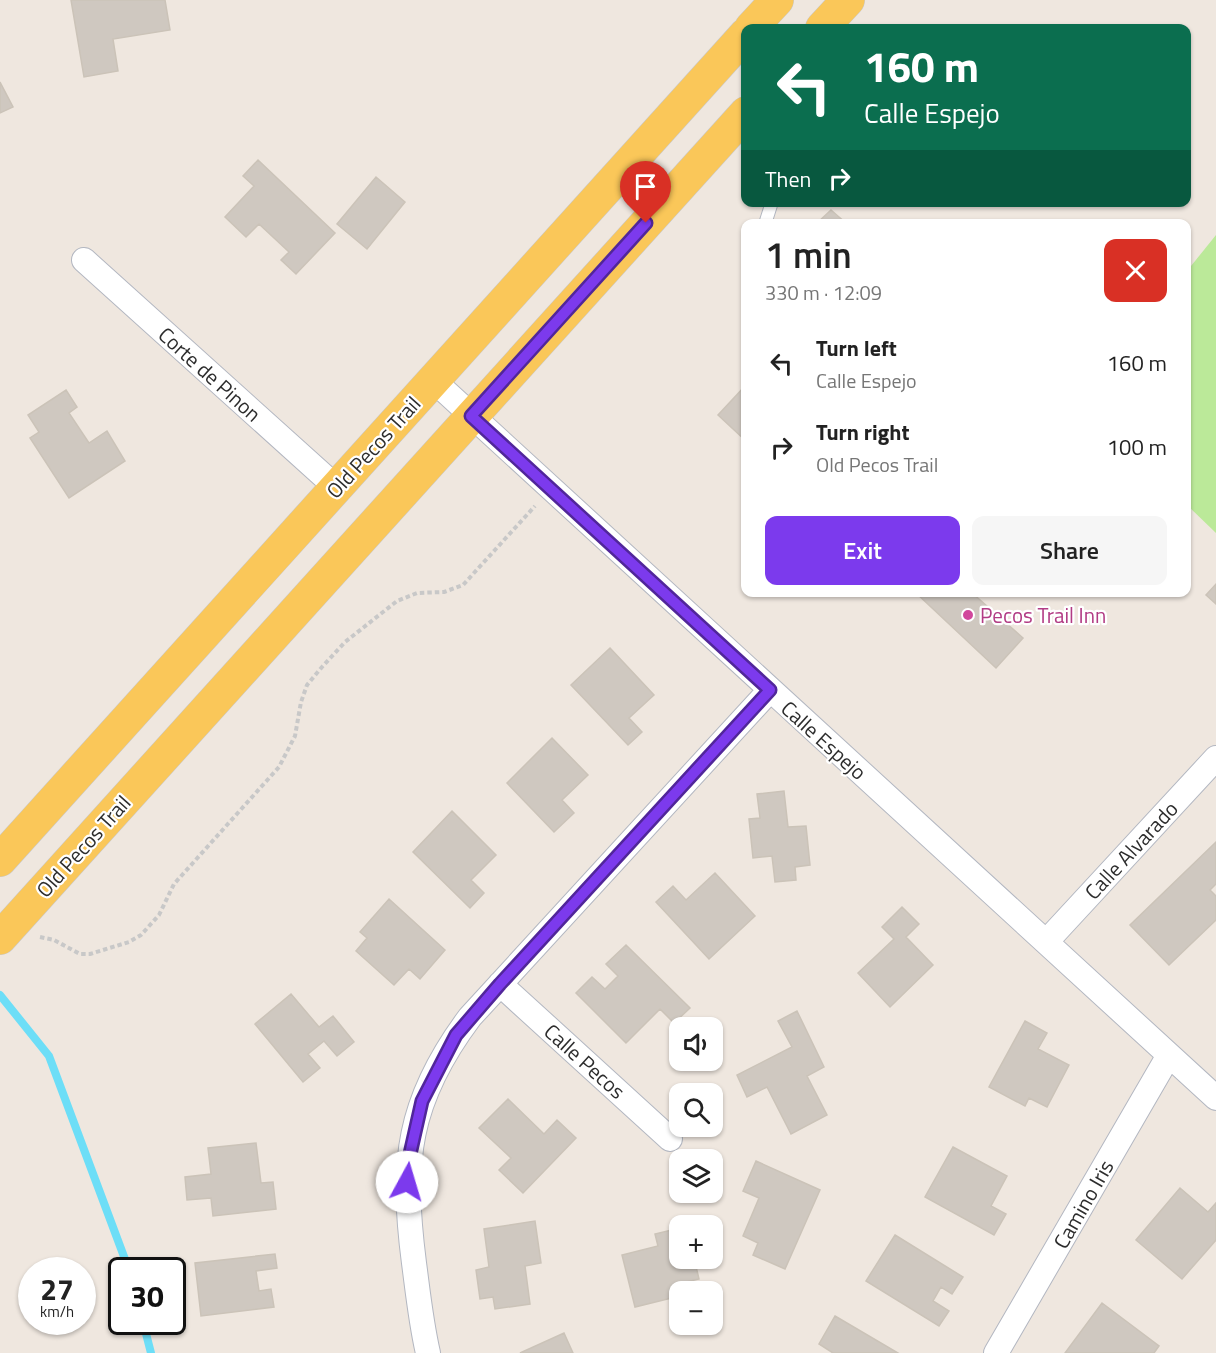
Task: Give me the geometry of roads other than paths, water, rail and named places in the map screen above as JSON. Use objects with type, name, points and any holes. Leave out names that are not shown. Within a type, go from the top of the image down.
[{"type":"main road","points":[[755,24],[777,0]]},
{"type":"main road","points":[[826,24],[848,0]]},
{"type":"main road","name":"Old Pecos Trail","points":[[0,860],[741,40]]},
{"type":"main road","name":"Old Pecos Trail","points":[[11,928],[741,119]]},
{"type":"street","name":"Corte de Pinon","points":[[84,260],[337,488]]},
{"type":"street","name":"Calle Espejo","points":[[433,380],[1216,1098]]},
{"type":"street","points":[[428,1353],[408,1212],[410,1154],[422,1101],[443,1057],[470,1017],[770,690]]},
{"type":"street","name":"Calle Alvarado","points":[[1046,942],[1216,758]]},
{"type":"street","name":"Calle Pecos","points":[[500,984],[669,1139]]},
{"type":"street","name":"Camino Iris","points":[[996,1353],[1169,1055]]},
{"type":"waterway","points":[[0,995],[49,1056],[124,1257]]},
{"type":"waterway","points":[[146,1335],[151,1353]]},
{"type":"place","name":"Pecos Trail Inn","points":[[968,615]]}]
